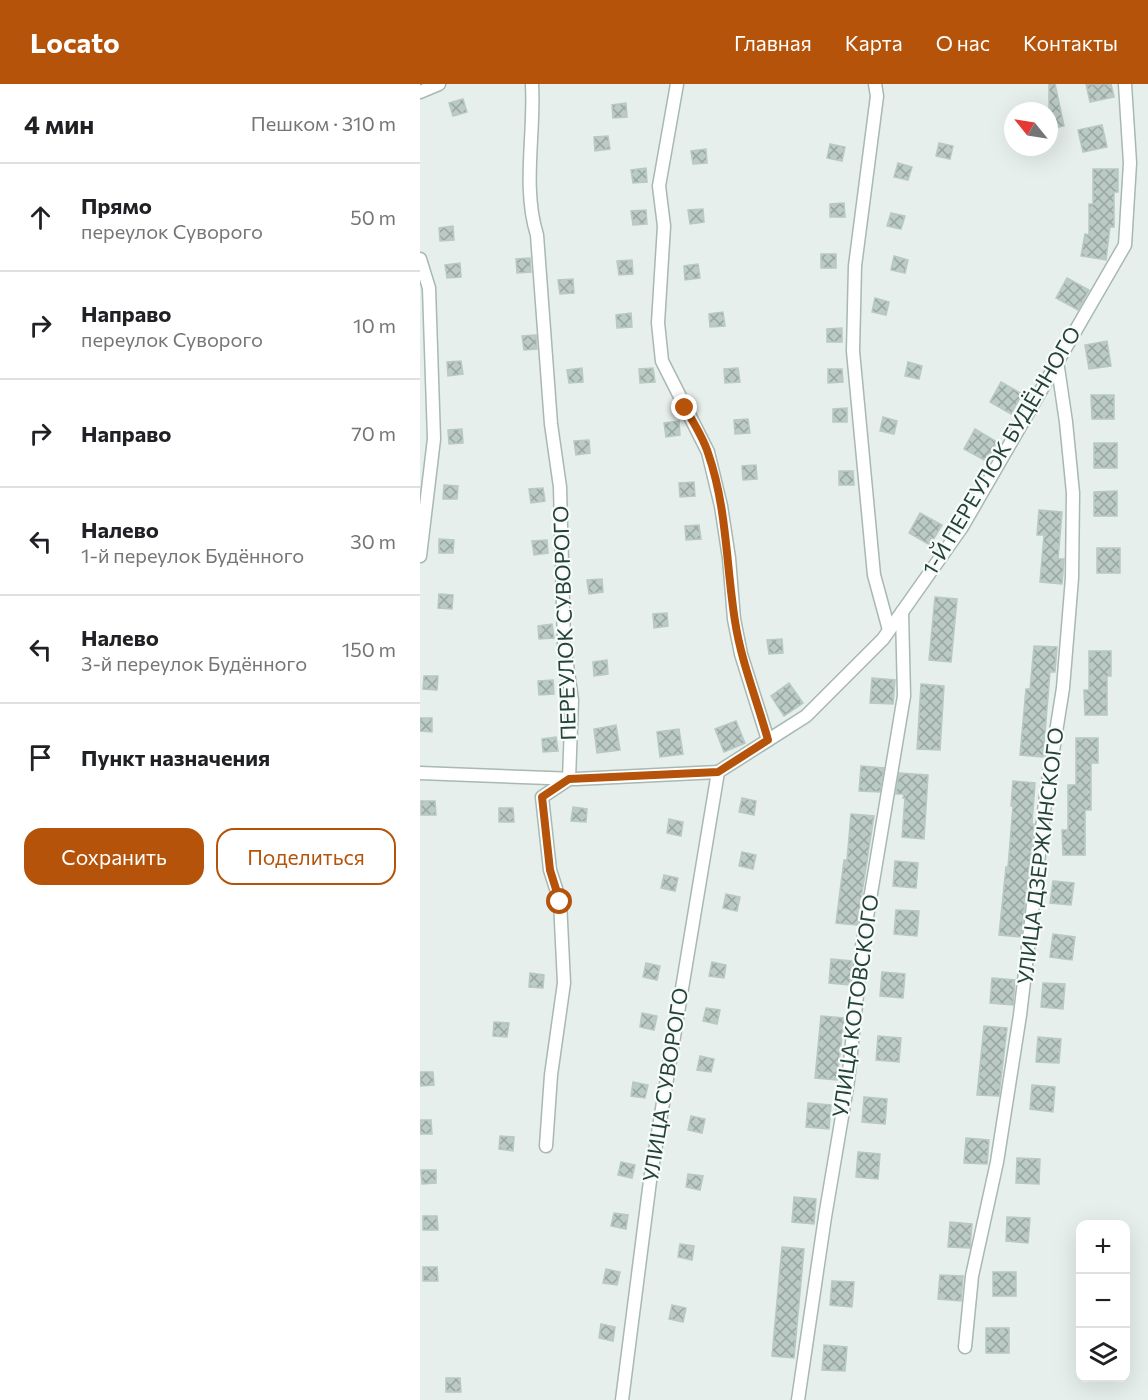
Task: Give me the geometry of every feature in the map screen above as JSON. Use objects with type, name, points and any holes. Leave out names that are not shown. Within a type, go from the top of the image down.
[{"type":"street","points":[[420,92],[439,84]]},
{"type":"street","name":"ПЕРЕУЛОК СУВОРОГО","points":[[532,84],[534,110],[530,191],[538,246],[552,424],[560,487],[564,644],[572,700],[569,779]]},
{"type":"street","points":[[677,84],[659,186],[664,226],[658,323],[662,361],[708,452],[721,506],[729,558],[734,619],[741,654],[768,740]]},
{"type":"street","points":[[875,84],[877,96],[855,266],[853,351],[874,575],[889,630]]},
{"type":"street","name":"1-Й ПЕРЕУЛОК БУДЁННОГО","points":[[718,772],[806,716],[883,639],[962,527],[1125,245],[1130,163],[1125,84]]},
{"type":"street","points":[[420,259],[429,288],[434,439],[420,556]]},
{"type":"street","name":"УЛИЦА ДЗЕРЖИНСКОГО","points":[[965,1347],[972,1276],[997,1162],[1020,1015],[1046,795],[1063,688],[1072,578],[1072,493],[1066,422],[1057,361]]},
{"type":"street","name":"УЛИЦА КОТОВСКОГО","points":[[798,1400],[848,1081],[862,947],[904,696],[902,612]]},
{"type":"street","points":[[420,773],[569,779],[718,772]]},
{"type":"street","name":"УЛИЦА СУВОРОГО","points":[[622,1400],[650,1181],[718,772]]},
{"type":"street","points":[[546,1146],[551,1075],[564,983],[560,902],[550,870],[542,797],[569,779]]},
{"type":"building","points":[[1049,84],[1055,84],[1064,126],[1058,127],[1058,102],[1049,102]]},
{"type":"building","points":[[1086,84],[1111,84],[1114,97],[1090,102]]},
{"type":"building","points":[[463,99],[467,112],[453,116],[449,103]]},
{"type":"building","points":[[626,103],[627,117],[613,118],[612,105]]},
{"type":"building","points":[[1102,125],[1107,147],[1083,152],[1078,130]]},
{"type":"building","points":[[608,136],[610,149],[595,151],[594,137]]},
{"type":"building","points":[[939,143],[953,146],[950,159],[936,156]]},
{"type":"building","points":[[830,144],[845,147],[842,161],[827,158]]},
{"type":"building","points":[[706,149],[707,163],[693,164],[691,151]]},
{"type":"building","points":[[898,163],[912,167],[908,180],[894,177]]},
{"type":"building","points":[[646,168],[647,182],[633,183],[631,170]]},
{"type":"building","points":[[1093,169],[1118,169],[1118,192],[1114,192],[1114,227],[1110,227],[1106,260],[1081,256],[1085,234],[1089,235],[1089,204],[1093,204]]},
{"type":"building","points":[[844,203],[845,217],[830,217],[830,204]]},
{"type":"building","points":[[703,209],[704,222],[690,224],[688,210]]},
{"type":"building","points":[[646,210],[647,224],[633,225],[631,211]]},
{"type":"building","points":[[891,213],[905,216],[901,229],[887,226]]},
{"type":"building","points":[[453,226],[454,240],[440,241],[439,228]]},
{"type":"building","points":[[821,254],[836,254],[836,268],[821,268]]},
{"type":"building","points":[[894,256],[908,260],[905,273],[891,270]]},
{"type":"building","points":[[530,258],[531,272],[517,273],[516,259]]},
{"type":"building","points":[[632,260],[633,274],[619,275],[617,261]]},
{"type":"building","points":[[460,263],[461,277],[447,278],[445,265]]},
{"type":"building","points":[[698,264],[700,278],[685,280],[684,266]]},
{"type":"building","points":[[1067,278],[1089,290],[1078,310],[1056,298]]},
{"type":"building","points":[[573,279],[574,293],[560,294],[558,280]]},
{"type":"building","points":[[875,298],[889,302],[886,315],[872,312]]},
{"type":"building","points":[[723,312],[725,326],[710,327],[709,314]]},
{"type":"building","points":[[631,313],[632,327],[617,328],[616,315]]},
{"type":"building","points":[[842,328],[842,342],[827,342],[827,329]]},
{"type":"building","points":[[536,335],[537,349],[524,350],[522,336]]},
{"type":"building","points":[[1107,341],[1111,366],[1089,369],[1085,345]]},
{"type":"building","points":[[461,361],[463,374],[448,376],[447,362]]},
{"type":"building","points":[[908,362],[922,366],[919,379],[905,376]]},
{"type":"building","points":[[582,368],[583,382],[569,383],[567,370]]},
{"type":"building","points":[[653,368],[655,382],[640,383],[639,369]]},
{"type":"building","points":[[738,368],[740,382],[725,383],[724,369]]},
{"type":"building","points":[[828,369],[842,369],[843,382],[828,383]]},
{"type":"building","points":[[1001,382],[1022,394],[1011,414],[990,402]]},
{"type":"building","points":[[1091,395],[1114,395],[1114,419],[1092,419]]},
{"type":"building","points":[[847,408],[847,422],[833,422],[833,409]]},
{"type":"building","points":[[883,417],[897,421],[894,434],[880,431]]},
{"type":"building","points":[[748,419],[750,433],[735,434],[734,420]]},
{"type":"building","points":[[679,421],[680,435],[666,437],[664,423]]},
{"type":"building","points":[[462,429],[463,443],[449,444],[448,430]]},
{"type":"building","points":[[975,429],[997,442],[986,461],[964,449]]},
{"type":"building","points":[[589,440],[590,453],[576,455],[574,441]]},
{"type":"building","points":[[1094,443],[1117,443],[1117,468],[1094,468]]},
{"type":"building","points":[[756,465],[757,479],[743,480],[742,466]]},
{"type":"building","points":[[839,471],[853,471],[854,485],[839,485]]},
{"type":"building","points":[[694,482],[695,496],[680,497],[679,483]]},
{"type":"building","points":[[444,485],[458,486],[457,499],[443,499]]},
{"type":"building","points":[[543,488],[545,501],[531,503],[529,489]]},
{"type":"building","points":[[1117,491],[1117,516],[1094,516],[1094,492]]},
{"type":"building","points":[[1039,510],[1062,512],[1058,559],[1064,559],[1062,584],[1040,582],[1044,535],[1037,535]]},
{"type":"building","points":[[920,513],[942,525],[930,545],[909,533]]},
{"type":"building","points":[[699,525],[701,539],[686,540],[685,526]]},
{"type":"building","points":[[439,539],[454,540],[453,553],[439,553]]},
{"type":"building","points":[[547,540],[548,553],[534,555],[532,541]]},
{"type":"building","points":[[1097,548],[1120,548],[1120,573],[1097,573]]},
{"type":"building","points":[[602,579],[603,592],[589,594],[587,580]]},
{"type":"building","points":[[439,594],[453,595],[452,609],[438,608]]},
{"type":"building","points":[[935,597],[957,599],[951,662],[929,660]]},
{"type":"building","points":[[667,613],[668,626],[654,628],[653,614]]},
{"type":"building","points":[[552,624],[554,638],[539,639],[538,626]]},
{"type":"building","points":[[782,639],[783,653],[769,654],[767,640]]},
{"type":"building","points":[[1034,646],[1057,647],[1055,672],[1050,672],[1043,757],[1020,755],[1026,689],[1030,689]]},
{"type":"building","points":[[1089,651],[1111,651],[1111,676],[1107,676],[1107,715],[1085,715],[1084,690],[1089,690]]},
{"type":"building","points":[[607,660],[608,674],[594,676],[593,662]]},
{"type":"building","points":[[424,676],[438,676],[437,690],[423,689]]},
{"type":"building","points":[[872,678],[895,680],[893,704],[870,703]]},
{"type":"building","points":[[553,680],[554,694],[539,695],[538,681]]},
{"type":"building","points":[[789,683],[803,703],[784,716],[771,696]]},
{"type":"building","points":[[921,684],[944,686],[940,750],[917,749]]},
{"type":"building","points":[[420,718],[432,718],[432,732],[420,731]]},
{"type":"building","points":[[736,721],[745,743],[724,752],[715,729]]},
{"type":"building","points":[[616,725],[620,750],[597,753],[594,729]]},
{"type":"building","points":[[679,729],[683,754],[660,757],[657,732]]},
{"type":"building","points":[[556,737],[558,751],[543,752],[542,739]]},
{"type":"building","points":[[1076,738],[1098,738],[1098,763],[1091,763],[1091,810],[1085,810],[1085,855],[1063,855],[1062,830],[1068,830],[1068,785],[1076,785]]},
{"type":"building","points":[[861,766],[884,768],[880,792],[859,791]]},
{"type":"building","points":[[899,773],[928,775],[924,839],[902,837],[905,798],[903,798],[904,794],[896,794]]},
{"type":"building","points":[[1013,781],[1035,783],[1032,824],[1034,824],[1021,937],[999,935],[1006,867],[1008,867]]},
{"type":"building","points":[[742,798],[756,801],[754,815],[739,812]]},
{"type":"building","points":[[421,801],[435,801],[436,815],[421,815]]},
{"type":"building","points":[[573,807],[587,809],[586,822],[571,821]]},
{"type":"building","points":[[499,808],[513,808],[514,822],[499,822]]},
{"type":"building","points":[[851,814],[874,816],[857,925],[836,923],[844,860],[847,860]]},
{"type":"building","points":[[669,819],[683,822],[681,836],[667,833]]},
{"type":"building","points":[[742,852],[756,855],[753,869],[739,866]]},
{"type":"building","points":[[895,861],[918,863],[916,888],[893,886]]},
{"type":"building","points":[[664,875],[678,878],[675,891],[661,888]]},
{"type":"building","points":[[1053,881],[1074,883],[1071,905],[1050,903]]},
{"type":"building","points":[[726,894],[740,897],[737,911],[723,908]]},
{"type":"building","points":[[896,910],[919,911],[917,936],[894,934]]},
{"type":"building","points":[[1053,934],[1075,937],[1072,960],[1050,957]]},
{"type":"building","points":[[831,959],[852,961],[850,985],[829,983]]},
{"type":"building","points":[[712,962],[726,965],[724,978],[709,976]]},
{"type":"building","points":[[646,963],[660,966],[657,980],[643,977]]},
{"type":"building","points":[[882,972],[905,974],[903,998],[880,996]]},
{"type":"building","points":[[530,973],[544,975],[543,988],[529,987]]},
{"type":"building","points":[[992,978],[1015,980],[1013,1005],[990,1003]]},
{"type":"building","points":[[1043,983],[1065,984],[1063,1009],[1041,1007]]},
{"type":"building","points":[[706,1008],[720,1010],[717,1024],[703,1021]]},
{"type":"building","points":[[642,1013],[657,1016],[654,1030],[640,1027]]},
{"type":"building","points":[[821,1016],[844,1018],[837,1080],[815,1078]]},
{"type":"building","points":[[494,1022],[509,1023],[507,1037],[493,1036]]},
{"type":"building","points":[[984,1026],[1007,1028],[999,1096],[977,1095]]},
{"type":"building","points":[[878,1036],[901,1038],[899,1062],[876,1060]]},
{"type":"building","points":[[1038,1037],[1061,1039],[1059,1063],[1036,1062]]},
{"type":"building","points":[[700,1056],[714,1059],[711,1072],[697,1070]]},
{"type":"building","points":[[420,1072],[433,1072],[434,1085],[420,1086]]},
{"type":"building","points":[[633,1082],[648,1085],[645,1098],[631,1096]]},
{"type":"building","points":[[1032,1085],[1055,1087],[1053,1112],[1030,1109]]},
{"type":"building","points":[[864,1097],[887,1099],[885,1124],[862,1122]]},
{"type":"building","points":[[808,1103],[831,1105],[829,1129],[806,1127]]},
{"type":"building","points":[[691,1116],[705,1119],[702,1133],[688,1130]]},
{"type":"building","points":[[420,1120],[431,1120],[432,1134],[420,1134]]},
{"type":"building","points":[[500,1136],[514,1137],[513,1151],[499,1149]]},
{"type":"building","points":[[966,1138],[989,1140],[987,1164],[964,1163]]},
{"type":"building","points":[[858,1152],[880,1154],[878,1179],[856,1177]]},
{"type":"building","points":[[1017,1158],[1040,1159],[1039,1184],[1016,1183]]},
{"type":"building","points":[[621,1162],[635,1165],[632,1178],[618,1175]]},
{"type":"building","points":[[421,1170],[436,1170],[436,1183],[422,1184]]},
{"type":"building","points":[[688,1174],[703,1176],[700,1190],[686,1187]]},
{"type":"building","points":[[794,1197],[816,1199],[814,1224],[792,1222]]},
{"type":"building","points":[[614,1213],[628,1215],[626,1229],[611,1226]]},
{"type":"building","points":[[423,1216],[437,1216],[438,1230],[423,1230]]},
{"type":"building","points":[[1007,1217],[1030,1218],[1028,1243],[1006,1241]]},
{"type":"building","points":[[950,1222],[972,1224],[970,1248],[948,1247]]},
{"type":"building","points":[[680,1244],[694,1246],[692,1260],[678,1257]]},
{"type":"building","points":[[782,1247],[804,1249],[794,1358],[772,1356]]},
{"type":"building","points":[[423,1267],[437,1267],[438,1281],[423,1281]]},
{"type":"building","points":[[606,1269],[620,1272],[617,1285],[603,1283]]},
{"type":"building","points":[[993,1272],[1016,1272],[1016,1296],[993,1296]]},
{"type":"building","points":[[940,1275],[963,1276],[961,1301],[938,1299]]},
{"type":"building","points":[[832,1281],[854,1282],[852,1307],[830,1305]]},
{"type":"building","points":[[672,1305],[686,1308],[683,1322],[669,1319]]},
{"type":"building","points":[[601,1324],[615,1327],[613,1341],[599,1338]]},
{"type":"building","points":[[986,1328],[1009,1328],[1009,1353],[986,1353]]},
{"type":"building","points":[[824,1345],[847,1347],[845,1371],[822,1370]]},
{"type":"building","points":[[446,1378],[460,1378],[461,1392],[446,1392]]},
{"type":"route","points":[[560,902],[550,870],[542,797],[569,779],[718,772],[768,740],[741,654],[734,619],[729,558],[721,506],[708,452],[685,408]]}]
